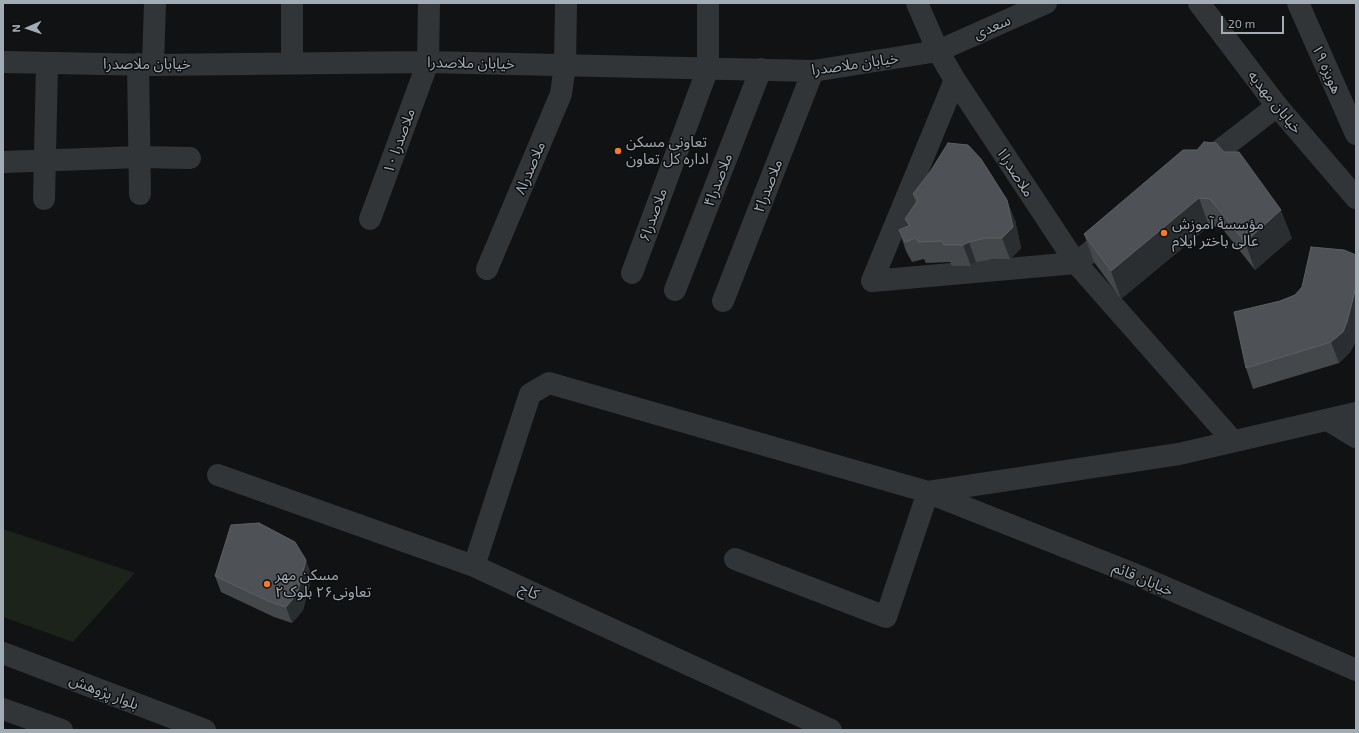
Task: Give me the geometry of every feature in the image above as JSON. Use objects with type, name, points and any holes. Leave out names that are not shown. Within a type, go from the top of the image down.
[{"type":"street","points":[[140,194],[139,157],[146,64],[154,3]]},
{"type":"street","points":[[292,3],[292,63]]},
{"type":"street","name":"ملاصدرا ۱۰","points":[[370,219],[428,62],[429,3]]},
{"type":"street","name":"ملاصدرا۸","points":[[487,269],[562,94],[565,64],[566,3]]},
{"type":"street","points":[[708,3],[708,68]]},
{"type":"street","name":"ملاصدرا۱","points":[[917,3],[938,51],[955,80],[1076,263],[1234,441]]},
{"type":"street","name":"سعدی","points":[[938,51],[1046,3]]},
{"type":"street","name":"خیابان مهدیه","points":[[1199,3],[1277,106],[1356,198]]},
{"type":"street","name":"هویزه ۱۹","points":[[1298,3],[1356,134]]},
{"type":"street","name":"خیابان ملاصدرا","points":[[3,62],[47,64],[146,64],[428,62],[565,64],[813,71],[938,51]]},
{"type":"street","points":[[44,199],[43,160],[47,64]]},
{"type":"street","name":"ملاصدرا۶","points":[[632,273],[708,68]]},
{"type":"street","name":"ملاصدرا۴","points":[[675,290],[761,69]]},
{"type":"street","name":"ملاصدرا۲","points":[[723,301],[813,71]]},
{"type":"street","points":[[955,80],[872,281],[1076,263],[1126,224]]},
{"type":"street","points":[[1182,180],[1277,106]]},
{"type":"street","points":[[3,162],[139,157],[190,158]]},
{"type":"street","name":"خیابان قائم","points":[[474,566],[530,394],[549,383],[928,492],[1139,576],[1356,670]]},
{"type":"street","points":[[735,559],[886,617],[928,492],[1179,454],[1356,413]]},
{"type":"street","points":[[1328,420],[1356,437]]},
{"type":"street","name":"کاج","points":[[218,475],[474,566],[831,730]]},
{"type":"street","name":"بلوار پژوهش","points":[[3,653],[205,730]]},
{"type":"street","points":[[3,708],[62,730]]},
{"type":"shaded area","points":[[3,529],[135,573],[73,642],[3,617]]},
{"type":"building","points":[[1204,142],[1216,143],[1224,152],[1239,152],[1281,210],[1245,242],[1210,199],[1199,198],[1111,271],[1084,234],[1183,150],[1197,150]]},
{"type":"building","points":[[948,143],[968,145],[981,159],[1007,200],[1013,227],[1002,238],[986,238],[963,245],[944,245],[942,241],[918,242],[916,238],[905,242],[899,230],[910,225],[905,219],[918,200],[913,194],[930,172]]},
{"type":"building","points":[[1311,247],[1344,250],[1356,255],[1356,287],[1343,332],[1331,342],[1246,368],[1234,312],[1280,301],[1295,295],[1302,287]]},
{"type":"building","name":"مسکن مهر تعاونی۲۶ بلوک۲","points":[[259,523],[295,542],[306,560],[297,594],[286,607],[268,601],[215,576],[231,525]]},
{"type":"place","name":"تعاونی مسکن اداره کل تعاون","points":[[618,151]]},
{"type":"place","name":"مؤسسهٔ آموزش عالی باختر ایلام","points":[[1164,233]]},
{"type":"place","name":"مسکن مهر تعاونی۲۶ بلوک۲","points":[[267,584]]}]
